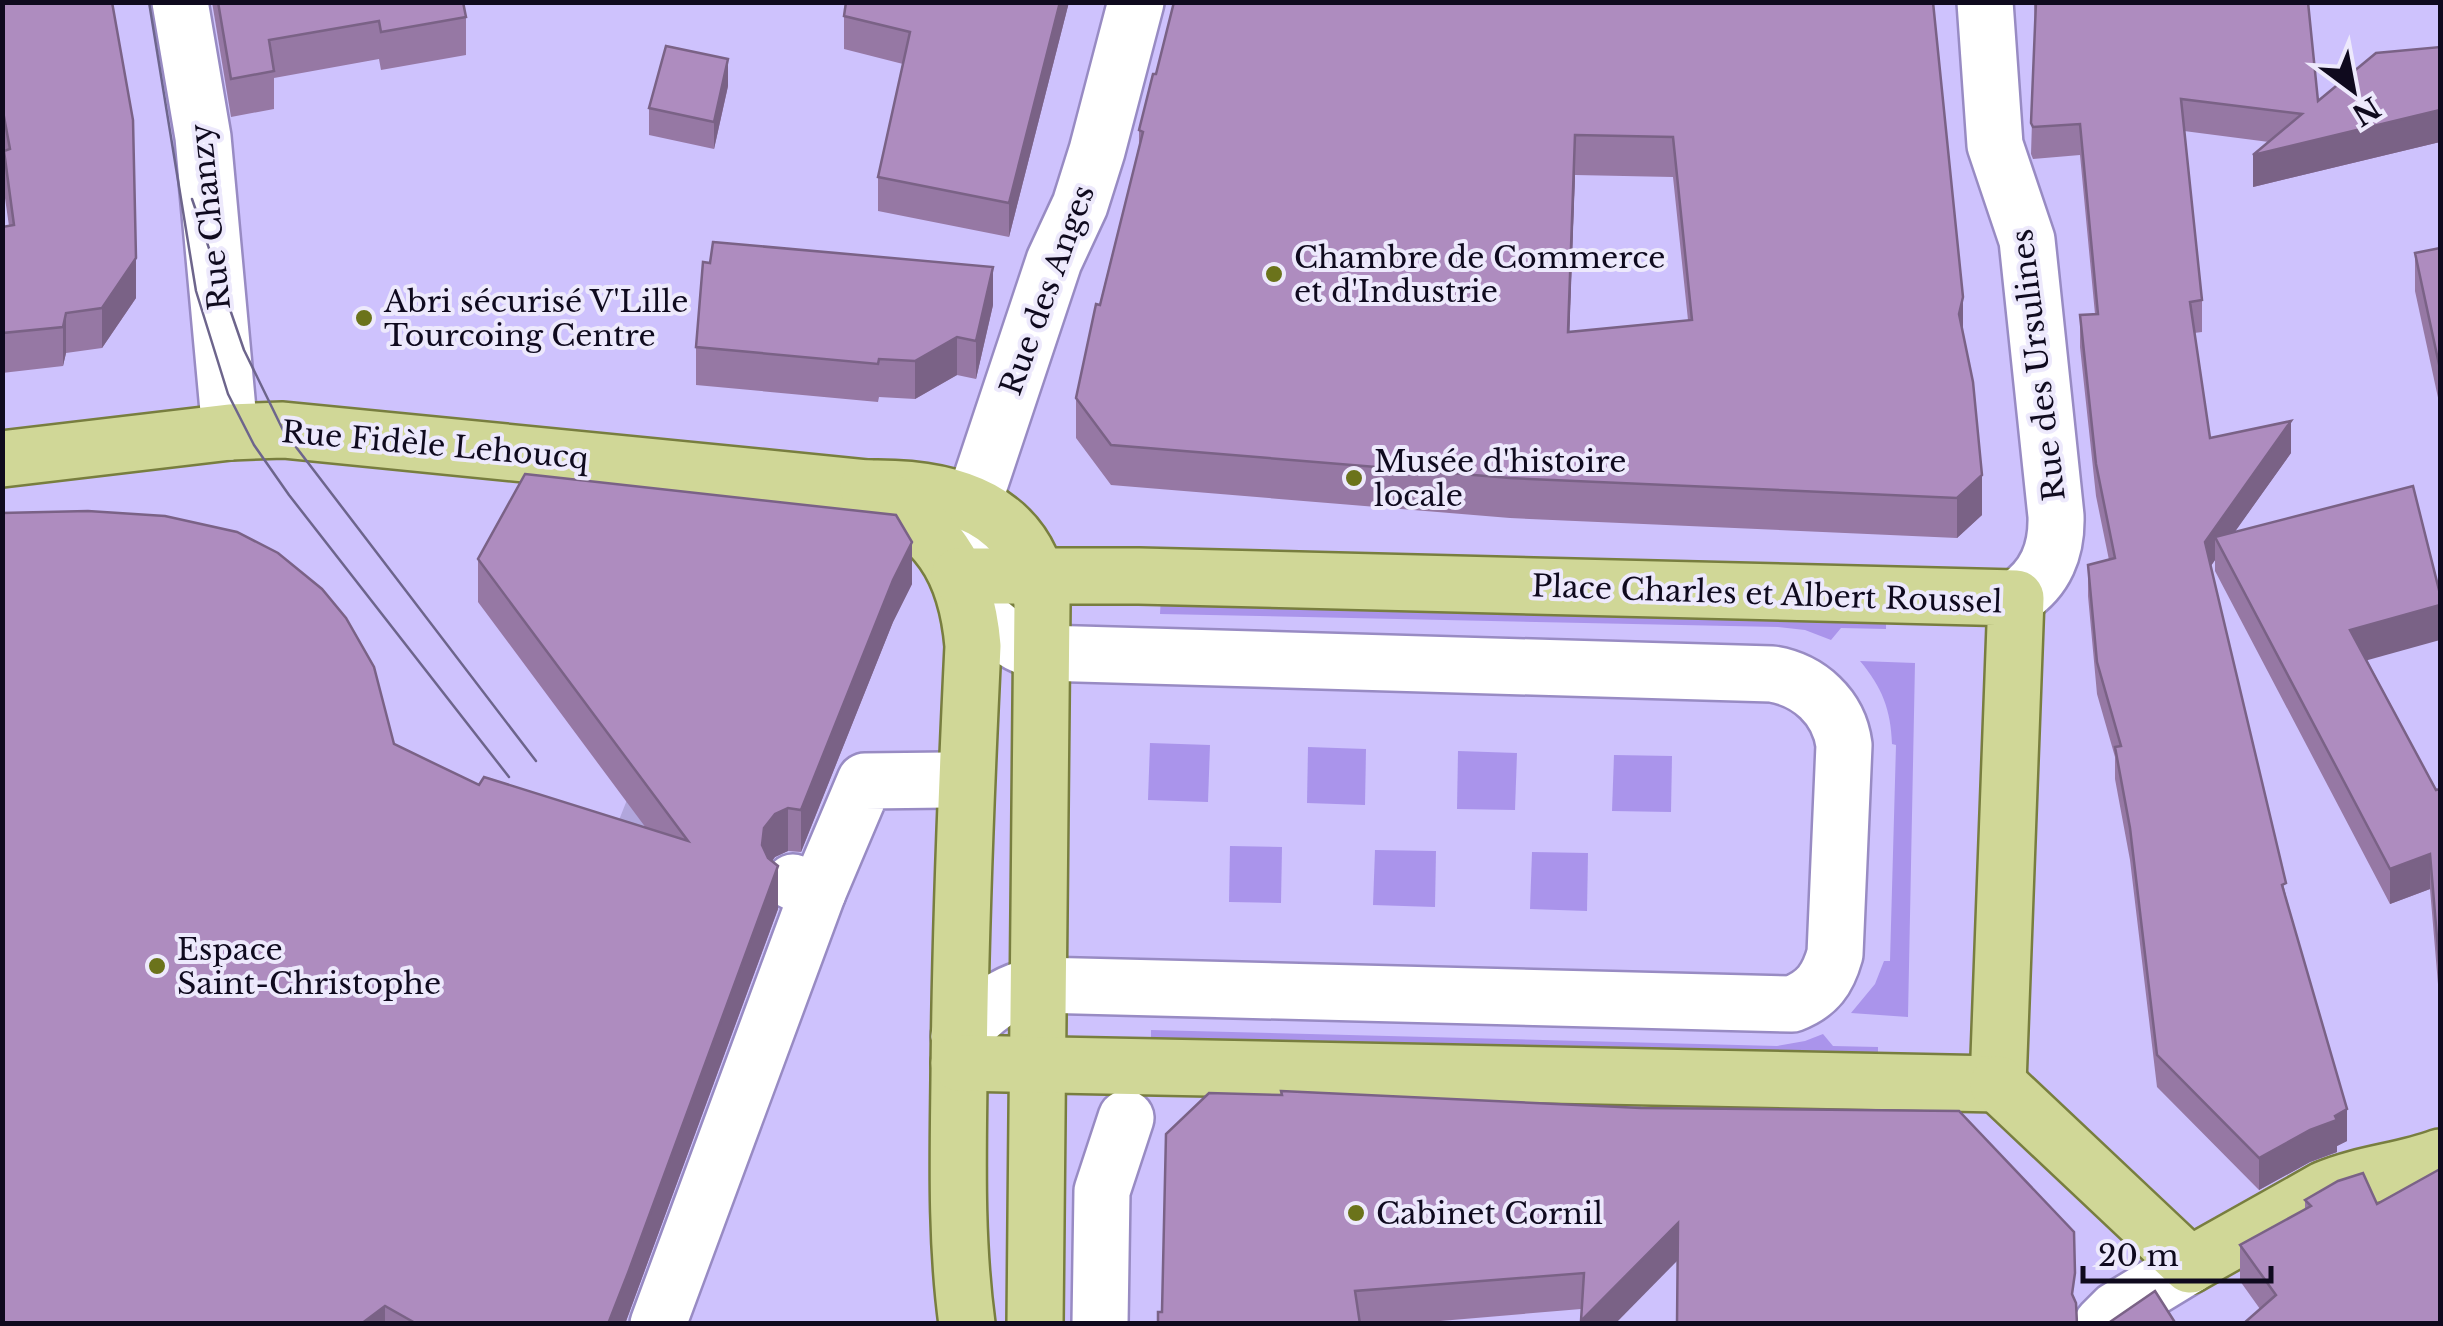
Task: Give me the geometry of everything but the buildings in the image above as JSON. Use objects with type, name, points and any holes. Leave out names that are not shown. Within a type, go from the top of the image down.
[{"type":"main road","name":"Rue Fidèle Lehoucq","points":[[2,459],[230,432],[283,430],[868,488],[928,490],[973,504]]},
{"type":"main road","name":"Rue Fidèle Lehoucq","points":[[868,488],[926,528],[942,548],[963,590]]},
{"type":"main road","points":[[973,504],[1010,532],[1036,576],[1042,603],[1035,1324]]},
{"type":"main road","name":"Place Charles et Albert Roussel","points":[[963,590],[1036,576],[2016,598],[1998,1084]]},
{"type":"main road","points":[[963,590],[973,646],[959,1050],[958,1234],[967,1324]]},
{"type":"main road","points":[[959,1050],[1039,1064],[1998,1084],[2190,1265],[2325,1189],[2349,1179],[2440,1157]]},
{"type":"street","name":"Rue Chanzy","points":[[180,2],[203,136],[230,432]]},
{"type":"street","name":"Rue des Anges","points":[[963,590],[973,504],[1054,260],[1080,205],[1136,2]]},
{"type":"street","name":"Rue des Ursulines","points":[[1985,2],[1995,144],[2027,240],[2056,516],[2056,539],[2049,561],[2034,585],[2016,598]]},
{"type":"street","points":[[959,1050],[984,1008],[1018,990],[1040,985],[1792,1004],[1824,983],[1835,954],[1844,745],[1838,721],[1820,697],[1798,682],[1772,674],[1044,654],[1005,637],[963,590]]},
{"type":"street","points":[[658,1324],[806,887],[865,781],[947,780]]},
{"type":"street","points":[[1100,1324],[1102,1191],[1126,1118]]},
{"type":"street","points":[[2102,1324],[2116,1310],[2190,1265]]},
{"type":"shaded area","points":[[1161,595],[1886,609],[1886,629],[1841,628],[1831,640],[1805,630],[1778,627],[1160,614]]},
{"type":"shaded area","points":[[1860,661],[1915,663],[1908,1017],[1851,1013],[1875,984],[1884,961],[1890,961],[1896,745],[1892,744],[1884,700]]},
{"type":"shaded area","points":[[1150,743],[1210,745],[1208,802],[1148,800]]},
{"type":"shaded area","points":[[1308,747],[1366,749],[1365,805],[1307,803]]},
{"type":"shaded area","points":[[1458,751],[1517,753],[1515,810],[1457,809]]},
{"type":"shaded area","points":[[1614,755],[1672,756],[1671,812],[1612,811]]},
{"type":"shaded area","points":[[1230,846],[1282,847],[1281,903],[1229,902]]},
{"type":"shaded area","points":[[1375,850],[1436,851],[1435,907],[1373,905]]},
{"type":"shaded area","points":[[1532,852],[1588,853],[1587,911],[1530,909]]},
{"type":"shaded area","points":[[1151,1030],[1777,1046],[1823,1034],[1833,1046],[1878,1047],[1878,1066],[1151,1048]]},
{"type":"tunnel","points":[[621,815],[712,851]]},
{"type":"tram line","points":[[149,2],[196,291],[228,394],[254,445],[289,495],[509,777]]},
{"type":"tram line","points":[[192,199],[244,350],[283,430],[536,761]]},
{"type":"place","name":"Chambre de Commerce et d'Industrie","points":[[1274,274]]},
{"type":"place","name":"Abri sécurisé V'Lille Tourcoing Centre","points":[[364,318]]},
{"type":"place","name":"Musée d'histoire locale","points":[[1354,478]]},
{"type":"place","name":"Espace Saint-Christophe","points":[[157,966]]},
{"type":"place","name":"Cabinet Cornil","points":[[1356,1213]]}]
